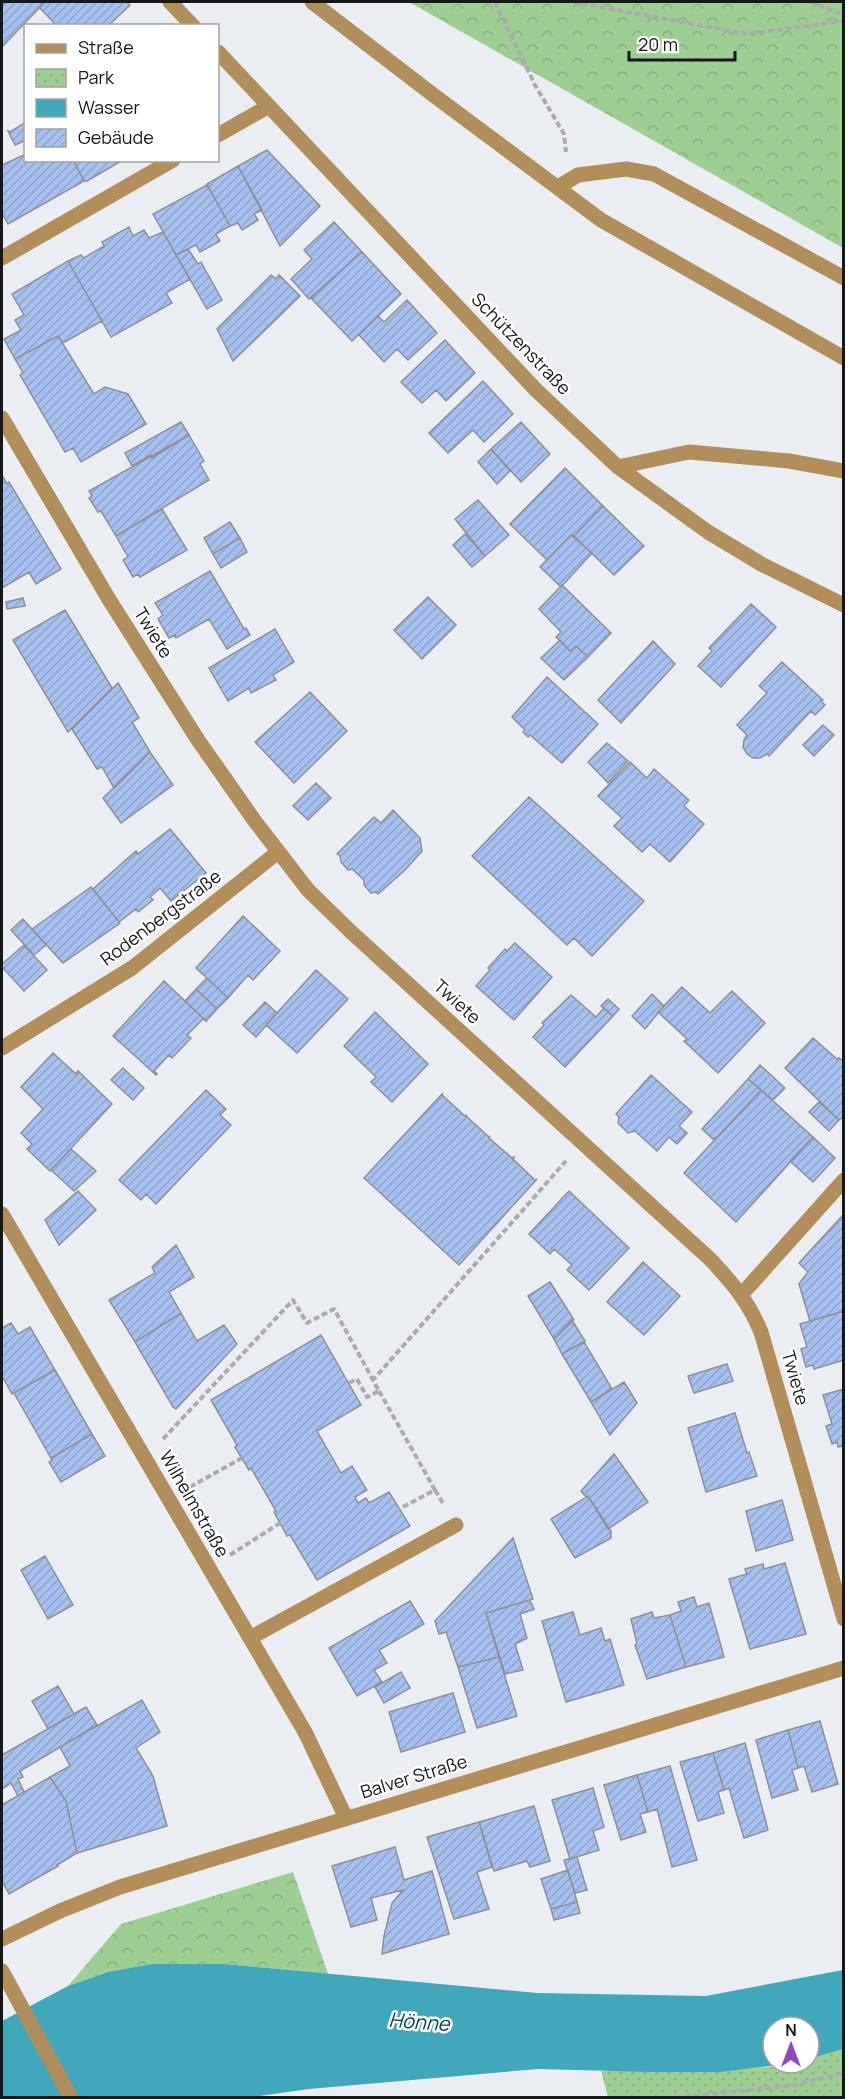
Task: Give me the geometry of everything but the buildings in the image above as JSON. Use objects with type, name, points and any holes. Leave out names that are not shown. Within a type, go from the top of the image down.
[{"type":"street","points":[[170,2],[191,24]]},
{"type":"street","points":[[312,2],[602,220],[843,358]]},
{"type":"street","name":"Schützenstraße","points":[[219,53],[536,390],[618,467],[708,532],[763,565],[842,604]]},
{"type":"street","points":[[219,134],[268,106]]},
{"type":"street","points":[[2,258],[170,162]]},
{"type":"street","points":[[558,187],[578,175],[626,169],[654,174],[843,278]]},
{"type":"street","name":"Twiete","points":[[2,418],[110,601],[198,740],[254,820],[308,890],[711,1260],[742,1294],[761,1332],[843,1619]]},
{"type":"street","points":[[618,467],[689,452],[789,461],[843,471]]},
{"type":"street","name":"Rodenbergstraße","points":[[2,1048],[132,968],[278,852]]},
{"type":"street","points":[[742,1294],[843,1180]]},
{"type":"street","name":"Wilhelmstraße","points":[[2,1214],[305,1732],[346,1818]]},
{"type":"street","points":[[250,1638],[456,1525]]},
{"type":"street","name":"Balver Straße","points":[[2,1939],[60,1911],[120,1887],[843,1668]]},
{"type":"street","points":[[2,1971],[71,2097]]},
{"type":"path","points":[[495,2],[535,85],[564,134],[566,153]]},
{"type":"path","points":[[573,2],[748,34],[843,21]]},
{"type":"path","points":[[810,2],[843,15]]},
{"type":"path","points":[[373,1380],[582,1142]]},
{"type":"path","points":[[145,1458],[293,1300],[307,1323],[334,1309],[435,1490],[399,1509]]},
{"type":"path","points":[[349,1383],[357,1379],[367,1397],[379,1391]]},
{"type":"path","points":[[168,1498],[242,1458]]},
{"type":"path","points":[[209,1568],[280,1523]]},
{"type":"path","points":[[676,2097],[794,2085],[843,2073]]},
{"type":"green space","points":[[409,2],[843,2],[843,248]]},
{"type":"green space","points":[[293,1872],[328,1974],[225,1964],[108,1972],[68,1986],[121,1924]]},
{"type":"green space","points":[[843,2049],[843,2097],[608,2097],[601,2071],[725,2071],[761,2068],[761,2075],[821,2075],[821,2055]]},
{"type":"water","name":"Hönne","points":[[153,1964],[225,1964],[537,1993],[706,1996],[843,1970],[843,2049],[821,2055],[821,2015],[761,2015],[761,2067],[721,2072],[538,2069],[309,2089],[253,2097],[2,2098],[2,2021],[68,1986],[108,1972]]}]
